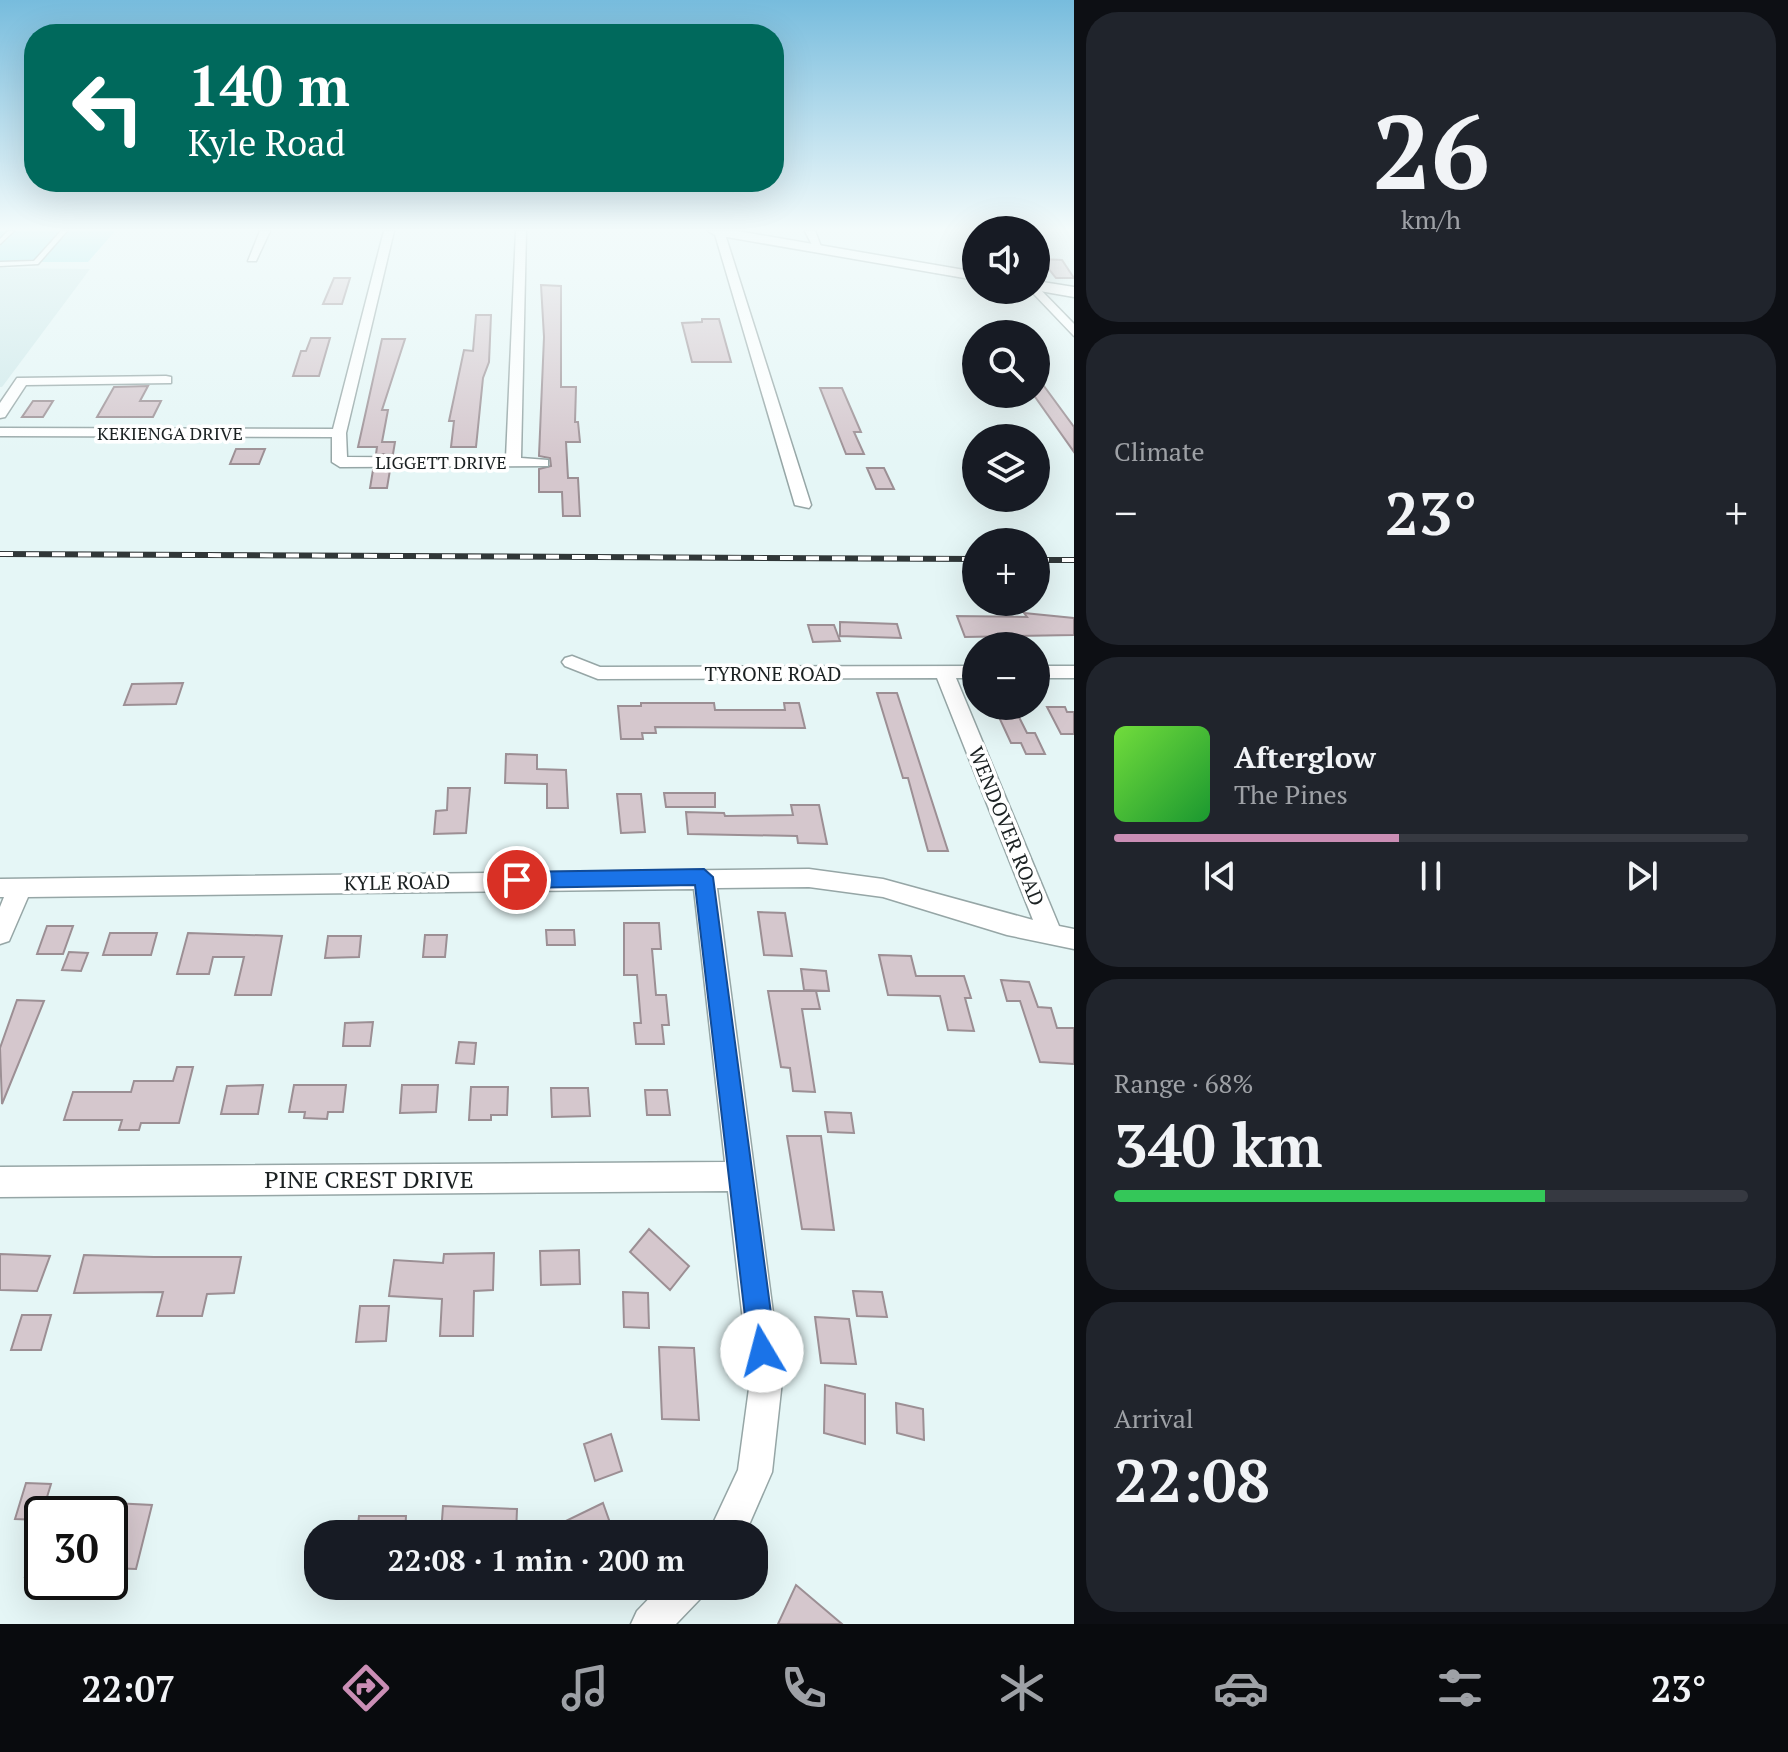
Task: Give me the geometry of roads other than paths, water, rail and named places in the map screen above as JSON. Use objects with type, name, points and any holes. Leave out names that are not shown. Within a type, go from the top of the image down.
[{"type":"street","points":[[339,433],[370,307]]},
{"type":"street","points":[[513,463],[518,307]]},
{"type":"street","points":[[741,307],[803,505]]},
{"type":"street","points":[[1052,307],[1074,332]]},
{"type":"street","points":[[0,414],[7,390],[31,379],[166,380]]},
{"type":"street","name":"KEKIENGA DRIVE","points":[[0,432],[339,433]]},
{"type":"street","name":"LIGGETT DRIVE","points":[[339,433],[340,462],[543,463]]},
{"type":"street","name":"TYRONE ROAD","points":[[572,662],[598,673],[962,672]]},
{"type":"street","name":"WENDOVER ROAD","points":[[944,672],[1063,937]]},
{"type":"street","points":[[1050,672],[1074,672]]},
{"type":"street","points":[[704,877],[766,1381],[755,1472],[733,1520]]},
{"type":"street","name":"KYLE ROAD","points":[[10,888],[809,878],[883,888],[1063,937]]},
{"type":"street","points":[[0,934],[10,888]]},
{"type":"street","name":"PINE CREST DRIVE","points":[[0,1182],[739,1176]]},
{"type":"street","points":[[650,1624],[673,1600]]},
{"type":"railway","points":[[0,554],[962,559]]},
{"type":"railway","points":[[1050,560],[1074,560]]}]
